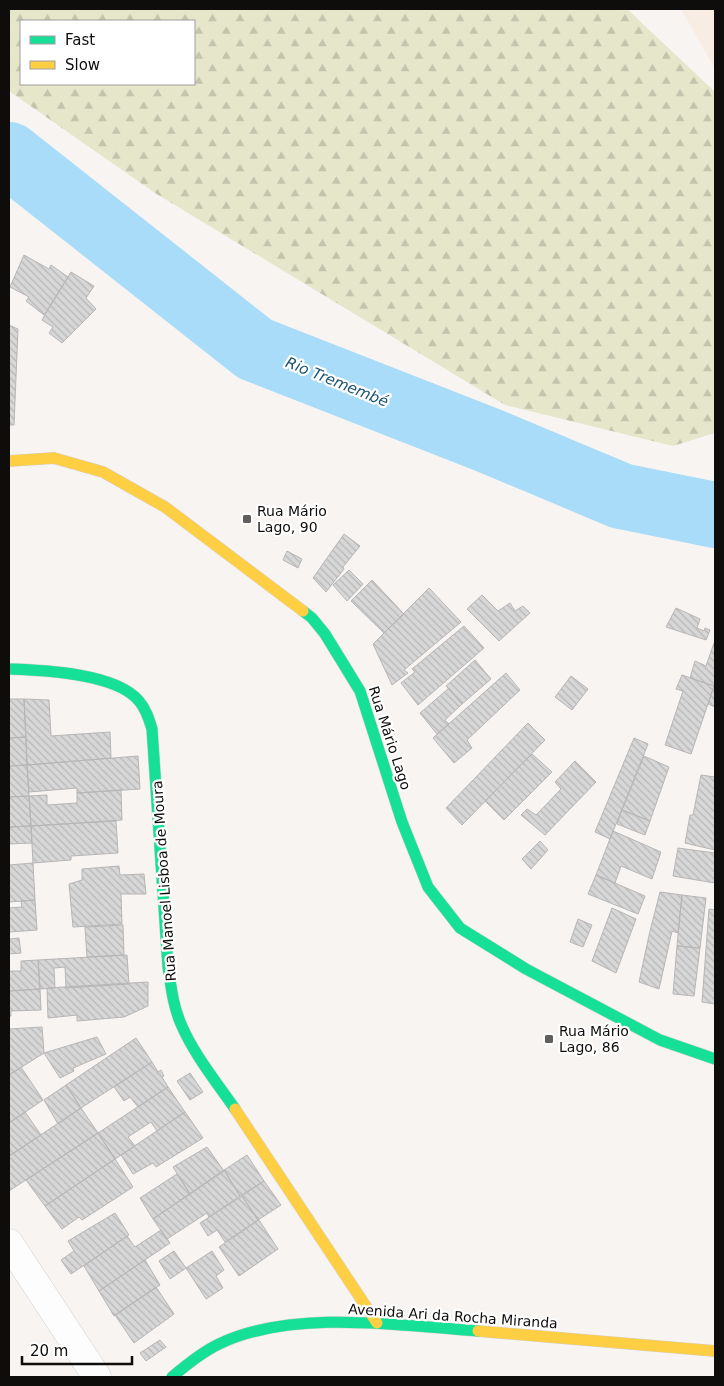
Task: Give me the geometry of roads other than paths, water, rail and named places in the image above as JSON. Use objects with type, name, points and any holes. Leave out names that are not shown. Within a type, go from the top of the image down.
[{"type":"street","name":"Rua Mário Lago","points":[[9,461],[54,458],[103,472],[165,506],[312,618],[325,634],[360,691],[402,822],[428,887],[460,928],[526,969],[660,1040],[715,1059]]},
{"type":"street","name":"Rua Manoel Lisboa de Moura","points":[[9,668],[54,671],[110,683],[135,695],[145,708],[152,729],[168,967],[180,1024],[377,1323]]},
{"type":"street","points":[[9,1243],[97,1377]]},
{"type":"street","name":"Avenida Ari da Rocha Miranda","points":[[172,1377],[218,1344],[265,1328],[316,1323],[377,1323],[715,1351]]},
{"type":"water","points":[[715,481],[715,506],[686,492]]},
{"type":"waterway","name":"Rio Tremembé","points":[[9,155],[255,349],[490,441],[621,496],[715,515]]},
{"type":"place","name":"Rua Mário Lago, 90","points":[[247,519]]},
{"type":"place","name":"Rua Mário Lago, 86","points":[[549,1039]]}]
